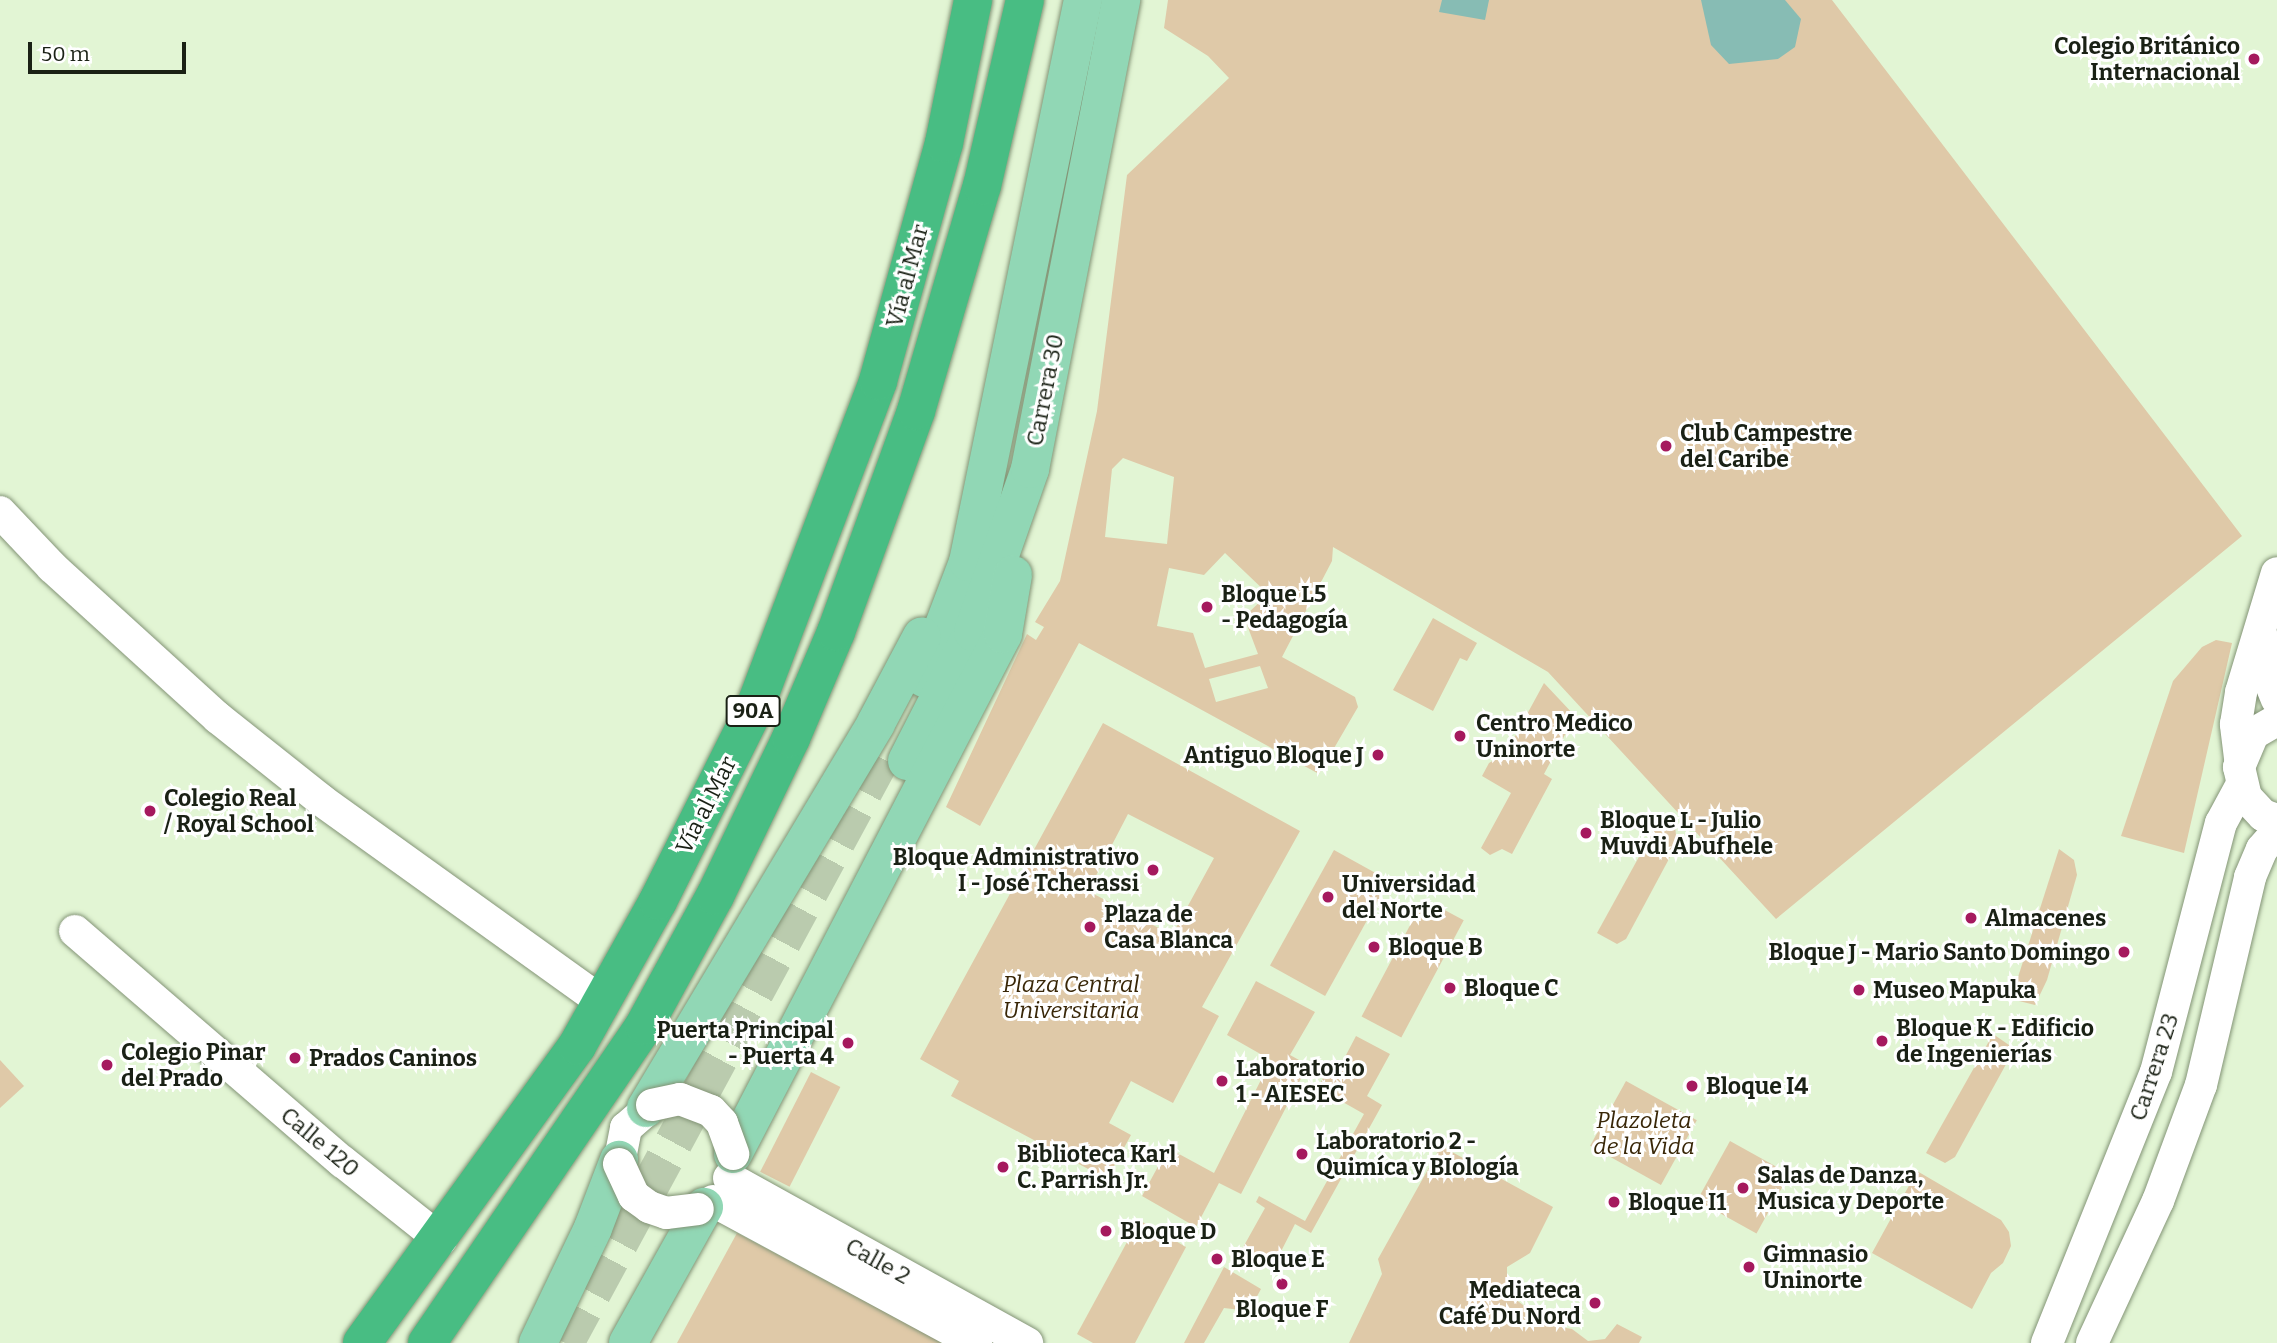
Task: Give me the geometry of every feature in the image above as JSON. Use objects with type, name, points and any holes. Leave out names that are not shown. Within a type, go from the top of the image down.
[{"type":"highway","name":"Vía al Mar","points":[[362,1343],[441,1240],[538,1104],[603,1003],[755,707],[878,382],[944,143],[973,0]]},
{"type":"highway","name":"Vía al Mar","points":[[427,1343],[644,1026],[715,896],[791,738],[836,632],[916,411],[982,186],[1025,0]]},
{"type":"main road","name":"Carrera 30","points":[[1083,0],[968,562],[896,755],[974,632],[1030,469],[1121,0]]},
{"type":"main road","points":[[649,1107],[914,652],[950,577],[989,465]]},
{"type":"main road","points":[[628,1343],[716,1190],[1003,634],[1030,469]]},
{"type":"main road","points":[[538,1343],[593,1228],[619,1162]]},
{"type":"street","points":[[0,512],[52,567],[218,718],[321,800],[603,1003]]},
{"type":"street","points":[[2277,573],[2236,724],[2241,772],[2254,807],[2277,820]]},
{"type":"street","points":[[2262,621],[2263,655],[2277,699]]},
{"type":"street","name":"Carrera 23","points":[[2047,1343],[2156,1072],[2221,823],[2253,734],[2277,720]]},
{"type":"street","name":"Carrera 23","points":[[2092,1343],[2158,1201],[2201,1085],[2250,877],[2262,849],[2277,832]]},
{"type":"street","name":"Calle 120","points":[[75,931],[343,1163],[441,1240]]},
{"type":"street","points":[[680,1099],[711,1111],[722,1123],[716,1190],[666,1213],[649,1207],[634,1196],[619,1162],[626,1128],[649,1107],[680,1099]]},
{"type":"street","name":"Calle 2","points":[[716,1190],[940,1310],[1027,1343]]},
{"type":"street","name":"Calle 2","points":[[940,1310],[976,1343]]},
{"type":"green space","name":"Club Campestre del Caribe","points":[[1168,0],[1832,0],[2242,536],[1776,919],[1548,672],[1333,547],[1332,561],[1282,657],[1355,697],[1358,707],[1319,774],[1079,643],[980,826],[946,807],[1027,634],[1036,640],[1044,627],[1035,622],[1060,581],[1097,411],[1127,175],[1229,78],[1208,56],[1164,28]],"holes":[[[1123,458],[1174,477],[1167,544],[1105,537],[1112,469]],[[1225,553],[1268,594],[1244,617],[1258,654],[1205,668],[1193,633],[1157,626],[1169,568],[1204,575]],[[1260,666],[1268,688],[1216,702],[1209,679]]]},
{"type":"green space","points":[[1433,618],[1477,643],[1467,661],[1460,658],[1433,711],[1393,690]]},
{"type":"green space","points":[[2216,640],[2232,643],[2184,853],[2121,836],[2173,681],[2202,647]]},
{"type":"green space","points":[[1544,683],[1575,716],[1544,774],[1552,779],[1512,854],[1502,849],[1490,855],[1481,848],[1511,793],[1482,776],[1489,763],[1506,753]]},
{"type":"green space","name":"Plaza Central Universitaria","points":[[1103,723],[1300,831],[1202,1007],[1219,1016],[1173,1103],[1131,1081],[1109,1123],[1131,1135],[1107,1179],[951,1096],[959,1081],[920,1059]],"holes":[[[1128,814],[1214,858],[1172,935],[1088,891]]]},
{"type":"green space","points":[[1662,815],[1675,826],[1677,844],[1626,939],[1617,944],[1597,933]]},
{"type":"green space","points":[[2059,849],[2074,860],[2077,875],[2047,980],[2035,1005],[2011,999]]},
{"type":"green space","points":[[1334,850],[1389,881],[1325,996],[1270,965]]},
{"type":"green space","points":[[1424,899],[1464,920],[1401,1038],[1362,1016]]},
{"type":"green space","points":[[1256,981],[1315,1012],[1290,1055],[1308,1065],[1241,1194],[1219,1183],[1196,1227],[1142,1196],[1168,1148],[1214,1173],[1271,1060],[1227,1035]]},
{"type":"green space","points":[[1993,1034],[2009,1045],[2010,1057],[1955,1157],[1945,1163],[1926,1153]]},
{"type":"green space","points":[[1356,1036],[1390,1054],[1367,1096],[1382,1105],[1311,1233],[1295,1224],[1272,1269],[1241,1251],[1265,1208],[1256,1202],[1259,1196],[1305,1221],[1364,1114],[1318,1088],[1325,1074],[1334,1078]]},
{"type":"green space","points":[[0,1060],[24,1086],[0,1108]]},
{"type":"green space","points":[[811,1072],[840,1087],[790,1187],[760,1172]]},
{"type":"green space","name":"Plazoleta de la Vida","points":[[1626,1081],[1697,1120],[1661,1185],[1590,1146]]},
{"type":"green space","name":"Salas de Danza, Musica y Deporte","points":[[1730,1141],[1789,1174],[1757,1233],[1697,1200]]},
{"type":"green space","points":[[1441,1146],[1553,1207],[1530,1253],[1507,1267],[1507,1293],[1523,1305],[1532,1305],[1549,1325],[1572,1329],[1588,1341],[1605,1339],[1617,1324],[1642,1337],[1639,1343],[1349,1343],[1382,1274],[1378,1259]]},
{"type":"green space","points":[[1917,1171],[2001,1220],[2009,1232],[2011,1246],[2003,1263],[1991,1273],[1972,1309],[1872,1253]]},
{"type":"green space","points":[[1139,1220],[1186,1247],[1135,1343],[1093,1343],[1077,1334]]},
{"type":"green space","points":[[737,1233],[944,1343],[677,1343]]},
{"type":"green space","points":[[1224,1267],[1261,1289],[1249,1311],[1224,1308],[1204,1343],[1184,1343]]},
{"type":"water","points":[[1442,0],[1489,0],[1485,20],[1439,12]]},
{"type":"water","points":[[1701,0],[1785,0],[1801,19],[1795,47],[1778,59],[1729,64],[1711,45]]},
{"type":"tunnel","points":[[565,1343],[886,750]]},
{"type":"place","name":"Colegio Británico Internacional","points":[[2254,59]]},
{"type":"place","name":"Club Campestre del Caribe","points":[[1666,446]]},
{"type":"place","name":"Bloque L5 - Pedagogía","points":[[1207,607]]},
{"type":"place","name":"Centro Medico Uninorte","points":[[1460,736]]},
{"type":"place","name":"Antiguo Bloque J","points":[[1378,755]]},
{"type":"place","name":"Colegio Real / Royal School","points":[[150,811]]},
{"type":"place","name":"Bloque L - Julio Muvdi Abufhele","points":[[1586,833]]},
{"type":"place","name":"Bloque Administrativo I - José Tcherassi","points":[[1153,870]]},
{"type":"place","name":"Universidad del Norte","points":[[1328,897]]},
{"type":"place","name":"Almacenes","points":[[1971,918]]},
{"type":"place","name":"Plaza de Casa Blanca","points":[[1090,927]]},
{"type":"place","name":"Bloque B","points":[[1374,947]]},
{"type":"place","name":"Bloque J - Mario Santo Domingo","points":[[2124,952]]},
{"type":"place","name":"Bloque C","points":[[1450,988]]},
{"type":"place","name":"Museo Mapuka","points":[[1859,990]]},
{"type":"place","name":"Bloque K - Edificio de Ingenierías","points":[[1882,1041]]},
{"type":"place","name":"Puerta Principal - Puerta 4","points":[[848,1043]]},
{"type":"place","name":"Prados Caninos","points":[[295,1058]]},
{"type":"place","name":"Colegio Pinar del Prado","points":[[107,1065]]},
{"type":"place","name":"Laboratorio 1 - AIESEC","points":[[1222,1081]]},
{"type":"place","name":"Bloque I4","points":[[1692,1086]]},
{"type":"place","name":"Laboratorio 2 - Quimíca y BIología","points":[[1302,1154]]},
{"type":"place","name":"Biblioteca Karl C. Parrish Jr.","points":[[1003,1167]]},
{"type":"place","name":"Salas de Danza, Musica y Deporte","points":[[1743,1188]]},
{"type":"place","name":"Bloque I1","points":[[1614,1202]]},
{"type":"place","name":"Bloque D","points":[[1106,1231]]},
{"type":"place","name":"Bloque E","points":[[1217,1259]]},
{"type":"place","name":"Gimnasio Uninorte","points":[[1749,1267]]},
{"type":"place","name":"Bloque F","points":[[1282,1284]]},
{"type":"place","name":"Mediateca Café Du Nord","points":[[1595,1303]]}]
